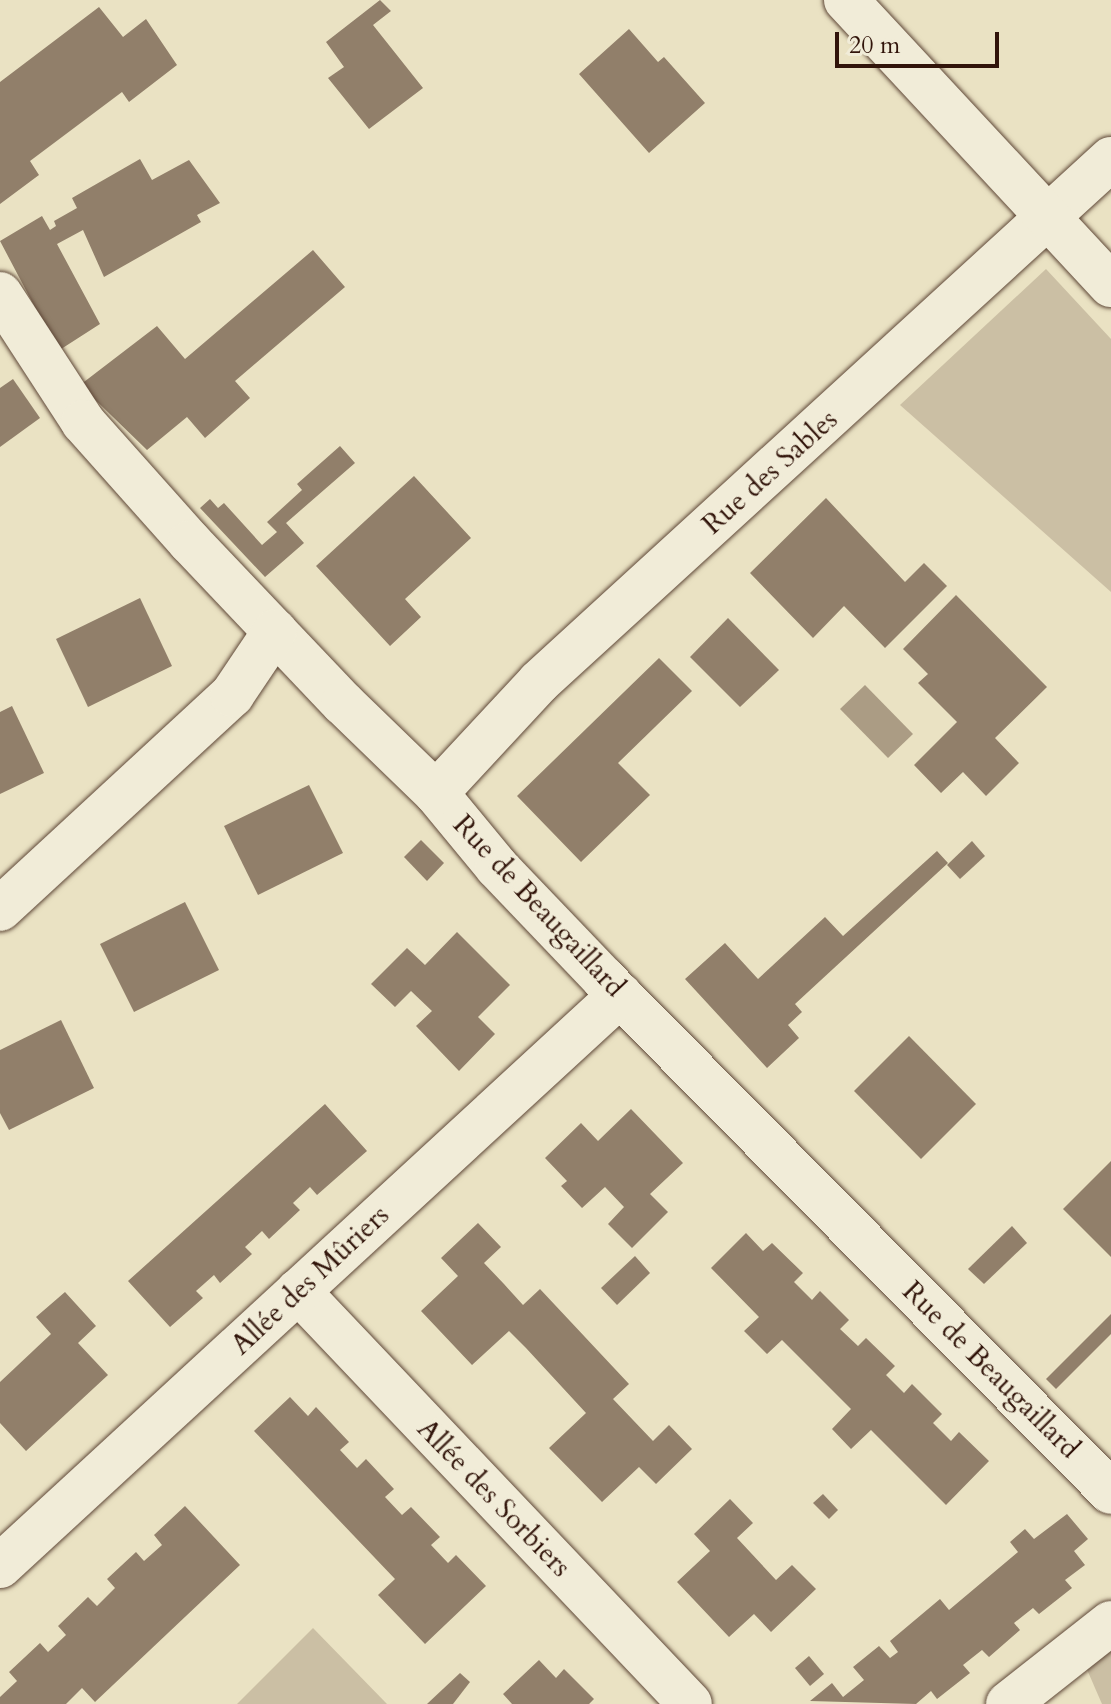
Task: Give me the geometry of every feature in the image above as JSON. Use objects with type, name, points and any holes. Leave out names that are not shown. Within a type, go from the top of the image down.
[{"type":"street","points":[[846,0],[1111,285]]},
{"type":"street","name":"Rue des Sables","points":[[436,793],[539,682],[1111,159]]},
{"type":"street","name":"Rue de Beaugaillard","points":[[0,294],[83,422],[275,631],[436,793],[497,867],[620,995],[1111,1492]]},
{"type":"street","points":[[0,909],[232,695],[275,631]]},
{"type":"street","name":"Allée des Mûriers","points":[[0,1566],[620,995]]},
{"type":"street","name":"Allée des Sorbiers","points":[[298,1291],[690,1704]]},
{"type":"street","points":[[1008,1704],[1111,1623]]},
{"type":"shaded area","points":[[1046,269],[1111,339],[1111,592],[900,405]]},
{"type":"shaded area","points":[[865,685],[913,734],[888,758],[840,709]]},
{"type":"shaded area","points":[[313,1628],[387,1704],[237,1704]]},
{"type":"shaded area","points":[[1111,1645],[1111,1704],[1102,1704],[1085,1665]]},
{"type":"building","points":[[380,0],[391,11],[373,25],[423,88],[369,129],[328,78],[344,67],[326,42]]},
{"type":"building","points":[[99,7],[123,37],[146,19],[177,65],[129,102],[122,92],[30,161],[39,175],[0,204],[0,82]]},
{"type":"building","points":[[629,29],[658,62],[664,57],[705,103],[649,153],[579,74]]},
{"type":"building","points":[[140,159],[152,180],[189,160],[220,203],[197,215],[201,222],[104,277],[83,230],[57,244],[100,324],[58,351],[0,241],[42,216],[50,230],[56,226],[54,221],[77,208],[72,198]]},
{"type":"building","points":[[313,250],[345,287],[235,381],[250,398],[205,438],[187,417],[147,450],[80,385],[157,326],[185,359]]},
{"type":"building","points":[[13,379],[40,418],[0,447],[0,388]]},
{"type":"building","points":[[340,446],[355,463],[286,523],[304,543],[265,577],[200,508],[210,499],[218,508],[224,503],[262,545],[277,532],[267,522],[302,490],[297,484]]},
{"type":"building","points":[[414,476],[471,538],[405,599],[421,617],[390,646],[316,566]]},
{"type":"building","points":[[826,498],[905,582],[924,563],[947,586],[885,648],[844,606],[813,638],[750,573]]},
{"type":"building","points":[[956,595],[1047,687],[995,738],[1019,763],[986,796],[963,772],[941,793],[914,765],[957,722],[918,683],[928,674],[903,649]]},
{"type":"building","points":[[140,598],[172,666],[88,707],[56,639]]},
{"type":"building","points":[[728,618],[779,670],[740,707],[690,657]]},
{"type":"building","points":[[659,658],[692,691],[618,763],[650,795],[581,862],[517,796]]},
{"type":"building","points":[[12,706],[44,773],[0,794],[0,712]]},
{"type":"building","points":[[309,785],[343,853],[258,895],[224,826]]},
{"type":"building","points":[[421,840],[444,863],[427,881],[404,857]]},
{"type":"building","points":[[972,841],[985,856],[960,879],[947,865]]},
{"type":"building","points":[[937,851],[948,863],[795,1004],[802,1012],[788,1025],[799,1038],[767,1068],[685,979],[725,943],[758,979],[825,917],[843,936]]},
{"type":"building","points":[[185,902],[219,970],[134,1012],[100,944]]},
{"type":"building","points":[[457,932],[510,985],[478,1017],[495,1034],[459,1071],[416,1026],[432,1011],[411,991],[395,1007],[371,984],[407,948],[425,965]]},
{"type":"building","points":[[61,1020],[94,1088],[9,1130],[0,1113],[0,1050]]},
{"type":"building","points":[[909,1036],[976,1104],[921,1159],[854,1091]]},
{"type":"building","points":[[325,1104],[367,1151],[317,1195],[310,1187],[293,1203],[300,1210],[269,1239],[262,1231],[245,1247],[252,1254],[220,1283],[214,1275],[196,1291],[203,1298],[170,1327],[128,1281]]},
{"type":"building","points":[[631,1109],[683,1163],[650,1194],[668,1212],[632,1248],[608,1224],[624,1207],[605,1187],[582,1208],[561,1186],[567,1181],[545,1158],[581,1123],[598,1141]]},
{"type":"building","points":[[1111,1161],[1111,1257],[1063,1209]]},
{"type":"building","points":[[478,1223],[501,1247],[484,1263],[523,1305],[540,1289],[629,1384],[613,1399],[653,1441],[669,1425],[692,1449],[656,1484],[639,1467],[602,1502],[549,1448],[586,1413],[526,1348],[509,1331],[472,1365],[421,1311],[458,1276],[441,1258]]},
{"type":"building","points":[[1012,1226],[1027,1243],[984,1284],[968,1269]]},
{"type":"building","points":[[746,1233],[763,1251],[772,1243],[803,1273],[794,1282],[812,1300],[820,1291],[849,1320],[840,1329],[858,1346],[866,1338],[895,1366],[886,1375],[904,1393],[912,1384],[942,1414],[933,1423],[951,1441],[959,1432],[989,1461],[946,1505],[871,1430],[851,1449],[832,1429],[851,1409],[782,1340],[767,1354],[744,1331],[759,1317],[711,1268]]},
{"type":"building","points":[[635,1256],[650,1273],[617,1305],[601,1288]]},
{"type":"building","points":[[65,1292],[96,1326],[78,1343],[108,1375],[26,1451],[0,1423],[0,1382],[51,1334],[36,1317]]},
{"type":"building","points":[[1111,1314],[1111,1334],[1056,1389],[1046,1379]]},
{"type":"building","points":[[290,1397],[308,1416],[316,1407],[349,1442],[340,1450],[357,1468],[366,1459],[394,1489],[385,1497],[402,1515],[411,1507],[440,1537],[431,1545],[448,1563],[456,1555],[486,1586],[425,1644],[378,1595],[395,1579],[254,1431]]},
{"type":"building","points":[[823,1494],[838,1510],[829,1519],[813,1503]]},
{"type":"building","points":[[730,1499],[753,1523],[737,1538],[776,1580],[792,1565],[816,1589],[771,1632],[754,1614],[729,1637],[677,1582],[710,1551],[694,1534]]},
{"type":"building","points":[[185,1506],[240,1565],[95,1702],[82,1688],[66,1704],[0,1704],[0,1697],[17,1681],[9,1672],[40,1643],[48,1652],[66,1635],[58,1626],[88,1597],[97,1606],[115,1588],[107,1579],[136,1552],[144,1561],[162,1545],[154,1535]]},
{"type":"building","points":[[1067,1514],[1088,1539],[1074,1551],[1085,1565],[1065,1580],[1072,1588],[1039,1614],[1033,1608],[1014,1623],[1020,1630],[989,1657],[982,1650],[963,1665],[970,1673],[937,1699],[931,1691],[916,1704],[810,1701],[832,1683],[843,1697],[864,1680],[853,1667],[879,1646],[890,1658],[898,1652],[890,1641],[940,1599],[949,1610],[1018,1552],[1010,1542],[1025,1529],[1034,1539]]},
{"type":"building","points":[[809,1656],[824,1674],[810,1686],[795,1668]]},
{"type":"building","points":[[539,1660],[556,1678],[564,1669],[594,1699],[589,1704],[512,1704],[503,1694]]},
{"type":"building","points":[[460,1673],[470,1682],[453,1704],[427,1704]]}]
